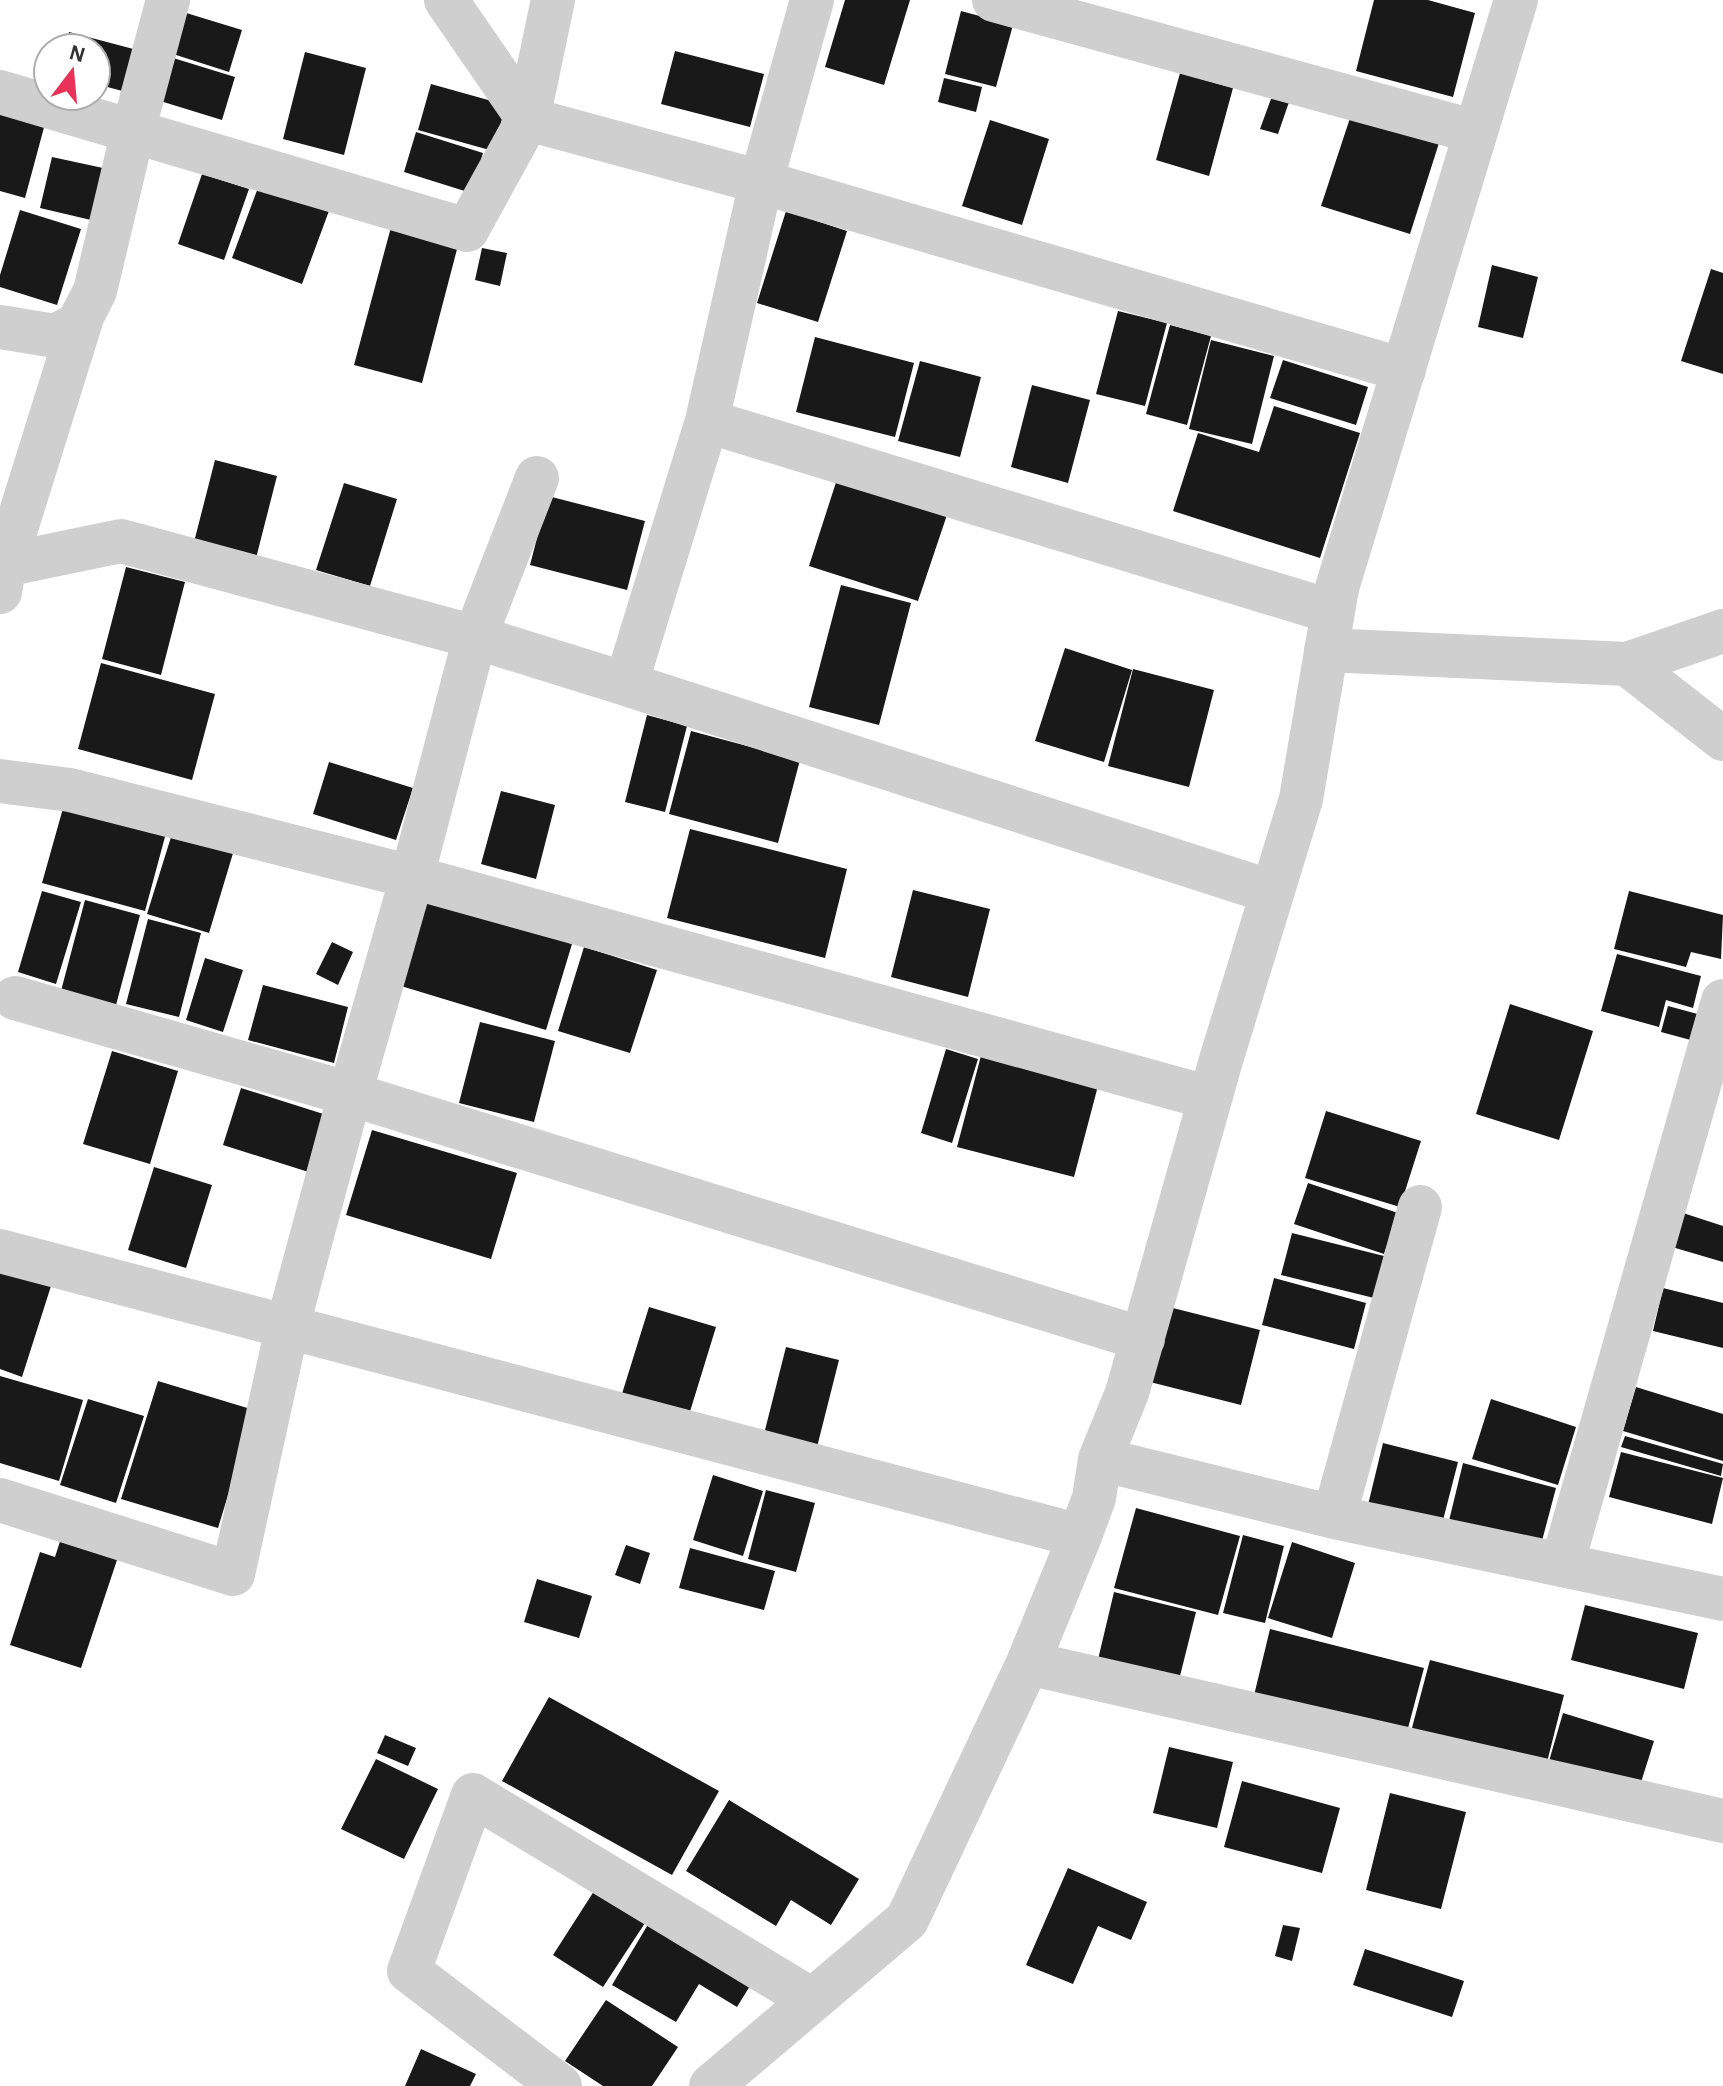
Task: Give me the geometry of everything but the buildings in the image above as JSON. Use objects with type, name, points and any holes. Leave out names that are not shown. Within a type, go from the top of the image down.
[{"type":"street","points":[[0,327],[55,336],[78,324],[95,291],[168,0]]},
{"type":"street","points":[[446,0],[528,119],[761,182],[1404,370]]},
{"type":"street","points":[[0,92],[467,230],[528,119],[553,0]]},
{"type":"street","points":[[626,684],[707,421],[761,182],[812,0]]},
{"type":"street","points":[[994,0],[1476,132]]},
{"type":"street","points":[[711,2086],[907,1920],[1028,1663],[1080,1536],[1094,1498],[1100,1459],[1127,1393],[1210,1098],[1301,799],[1337,588],[1516,0]]},
{"type":"street","points":[[1,575],[83,314]]},
{"type":"street","points":[[707,421],[1329,631],[1627,664],[1723,631]]},
{"type":"street","points":[[0,1500],[233,1574],[287,1328],[475,637],[537,478]]},
{"type":"street","points":[[1,575],[121,541],[475,637],[1272,892]]},
{"type":"street","points":[[1627,664],[1723,739]]},
{"type":"street","points":[[0,781],[70,790],[412,877],[1210,1098]]},
{"type":"street","points":[[15,998],[350,1094],[1143,1339]]},
{"type":"street","points":[[1562,1565],[1723,1001]]},
{"type":"street","points":[[1334,1517],[1420,1207]]},
{"type":"street","points":[[0,1251],[1080,1536]]},
{"type":"street","points":[[1100,1459],[1334,1517],[1723,1599]]},
{"type":"street","points":[[1028,1663],[1723,1821]]},
{"type":"street","points":[[560,2086],[409,1971],[473,1795],[812,2000]]}]
